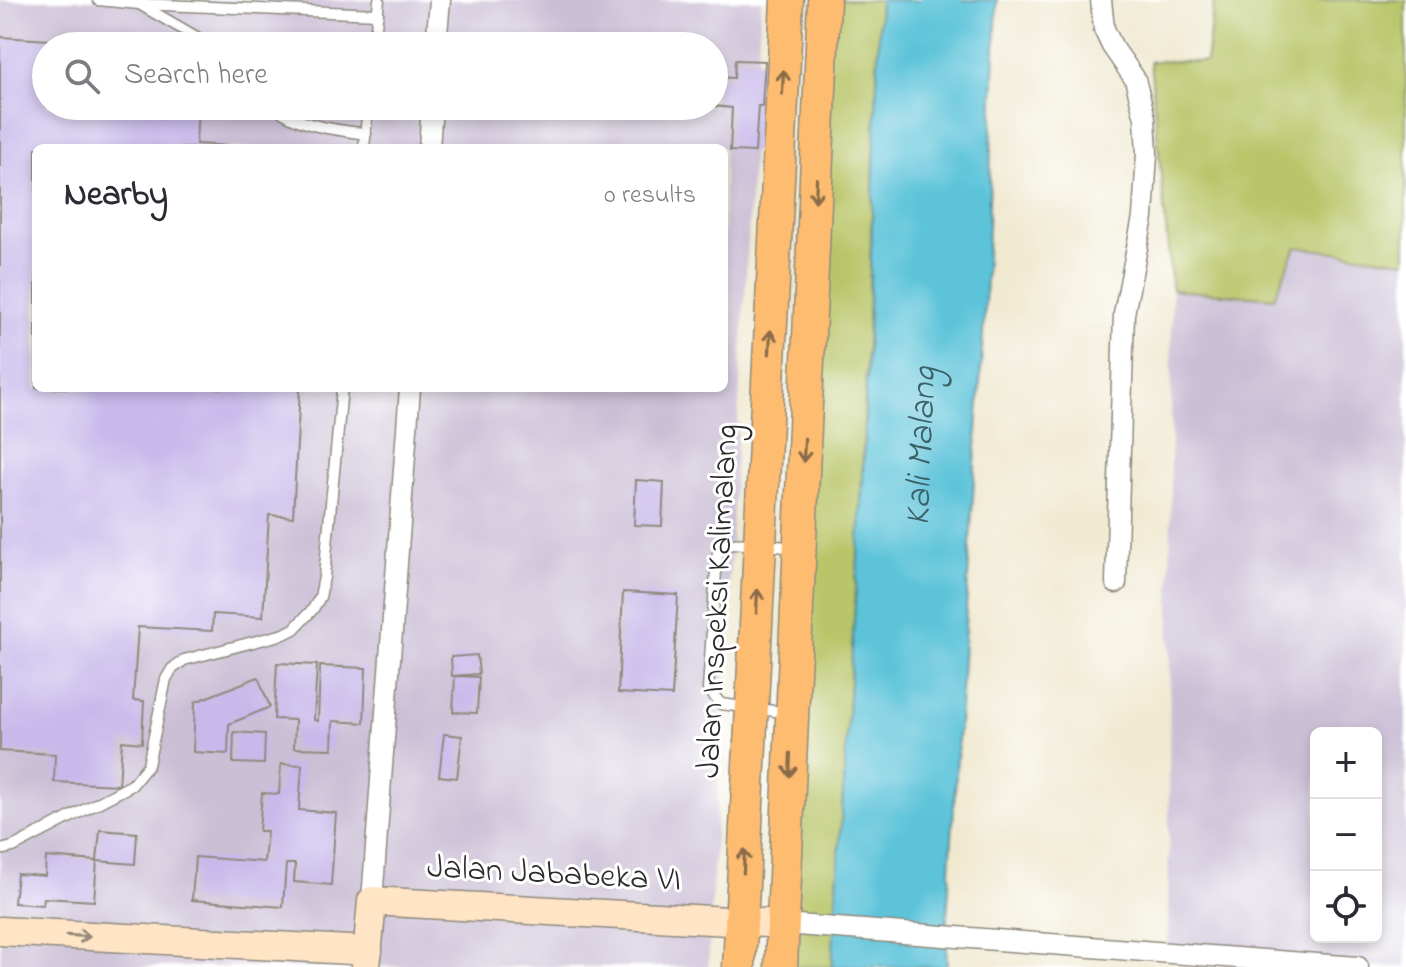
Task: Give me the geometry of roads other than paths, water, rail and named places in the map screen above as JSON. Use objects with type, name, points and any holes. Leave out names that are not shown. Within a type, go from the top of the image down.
[{"type":"main road","name":"Jalan Inspeksi Kalimalang","points":[[739,967],[787,0]]},
{"type":"main road","points":[[781,967],[791,925],[792,713],[824,0]]},
{"type":"main road","points":[[0,931],[367,959],[372,901]]},
{"type":"main road","name":"Jalan Jababeka VI","points":[[372,901],[791,925]]},
{"type":"street","points":[[437,32],[440,0]]},
{"type":"street","points":[[1101,0],[1104,29],[1135,79],[1145,118],[1147,154],[1143,217],[1124,314],[1116,583]]},
{"type":"street","points":[[429,144],[431,120]]},
{"type":"street","points":[[372,901],[410,392]]},
{"type":"street","points":[[791,925],[1358,967]]},
{"type":"lane","points":[[98,0],[139,4],[263,5],[378,14]]},
{"type":"lane","points":[[376,32],[379,0]]},
{"type":"lane","points":[[139,4],[188,32]]},
{"type":"lane","points":[[298,120],[366,134]]},
{"type":"lane","points":[[365,144],[367,120]]},
{"type":"lane","points":[[0,850],[13,847],[132,785],[148,765],[166,679],[172,669],[184,660],[284,634],[301,624],[313,609],[320,597],[324,577],[342,392]]},
{"type":"lane","points":[[792,713],[721,704],[708,689],[717,556],[721,549],[726,544],[760,544],[800,549]]},
{"type":"water","points":[[880,0],[997,0],[985,302],[946,936],[947,967],[832,967],[863,477]]},
{"type":"waterway","name":"Kali Malang","points":[[913,670],[941,0]]}]
